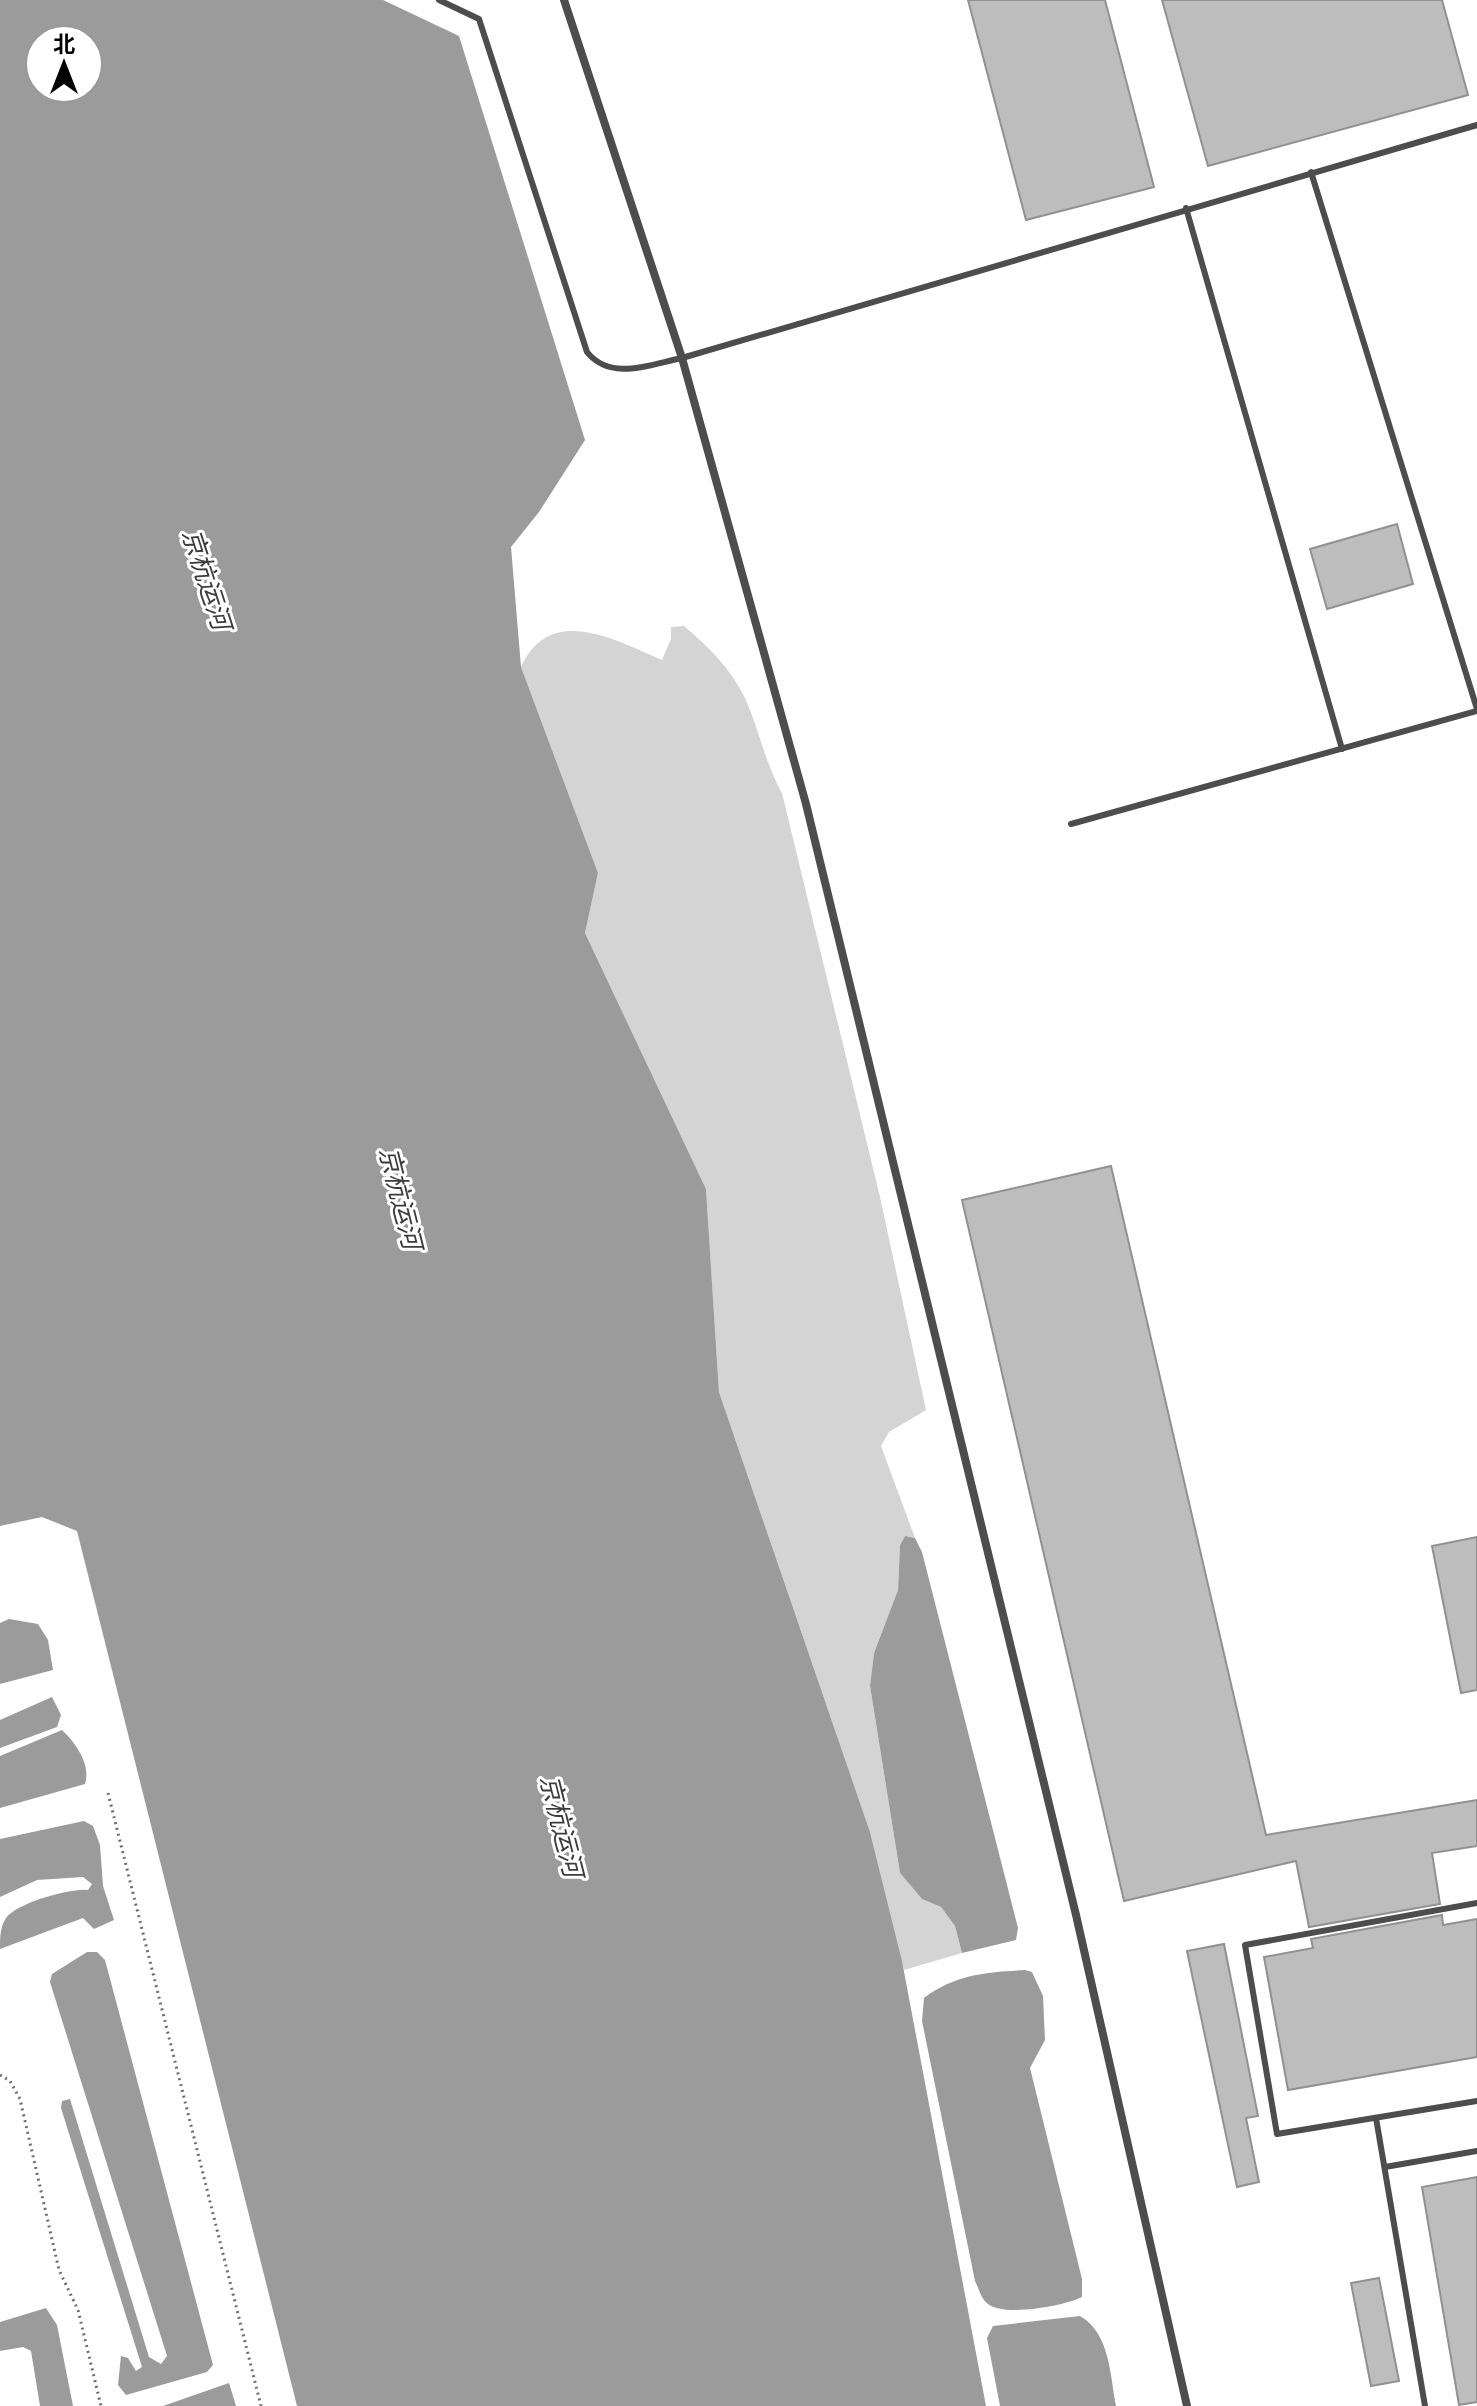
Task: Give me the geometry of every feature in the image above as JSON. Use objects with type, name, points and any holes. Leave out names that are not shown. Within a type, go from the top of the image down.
[{"type":"street","points":[[564,0],[682,358],[810,819],[1073,1899],[1187,2406]]},
{"type":"lane","points":[[439,0],[479,19],[587,352],[605,367],[616,370],[682,358],[1477,125]]},
{"type":"lane","points":[[1071,824],[1477,710],[1311,172]]},
{"type":"lane","points":[[1186,208],[1342,749]]},
{"type":"lane","points":[[1477,1903],[1245,1945],[1277,2134],[1477,2101]]},
{"type":"lane","points":[[1376,2118],[1425,2406]]},
{"type":"lane","points":[[1385,2167],[1477,2151]]},
{"type":"path","points":[[108,1793],[261,2406]]},
{"type":"path","points":[[0,2075],[10,2081],[20,2099],[59,2270],[78,2310],[101,2406]]},
{"type":"shaded area","points":[[684,626],[718,659],[739,687],[782,793],[880,1197],[926,1410],[889,1432],[881,1446],[915,1538],[905,1536],[900,1545],[898,1590],[874,1653],[870,1686],[900,1873],[922,1899],[941,1907],[955,1926],[962,1953],[904,1970],[870,1832],[719,1392],[706,1189],[585,933],[598,873],[521,667],[533,648],[549,636],[566,631],[604,637],[662,660],[671,639],[671,627]]},
{"type":"water","name":"京杭运河","points":[[0,0],[383,0],[459,36],[585,440],[539,512],[511,547],[521,667],[598,873],[585,933],[706,1189],[719,1392],[870,1832],[902,1961],[986,2406],[297,2406],[77,1531],[42,1517],[0,1526]]},
{"type":"water","points":[[905,1536],[915,1538],[922,1552],[1018,1928],[1016,1940],[962,1953],[955,1926],[941,1907],[922,1899],[900,1873],[870,1686],[874,1653],[898,1590],[900,1545]]},
{"type":"water","points":[[9,1619],[38,1624],[48,1640],[53,1670],[0,1684],[0,1623]]},
{"type":"water","points":[[52,1697],[61,1715],[57,1727],[0,1748],[0,1720]]},
{"type":"water","points":[[62,1730],[81,1755],[86,1769],[85,1784],[0,1808],[0,1756]]},
{"type":"water","points":[[84,1821],[93,1826],[100,1845],[103,1886],[114,1920],[94,1929],[83,1918],[0,1949],[3,1925],[12,1912],[44,1898],[69,1891],[88,1890],[92,1884],[83,1877],[37,1880],[0,1897],[0,1839]]},
{"type":"water","points":[[87,1952],[97,1952],[105,1960],[213,2365],[207,2372],[126,2395],[118,2385],[121,2356],[128,2358],[136,2371],[142,2367],[61,2108],[62,2101],[70,2099],[149,2357],[161,2364],[167,2356],[50,1982],[52,1974]]},
{"type":"water","points":[[1032,1972],[1043,1996],[1045,2040],[1030,2068],[1082,2279],[1082,2297],[1049,2307],[1007,2310],[988,2304],[975,2281],[922,2021],[924,1998],[948,1984],[985,1973]]},
{"type":"water","points":[[46,2308],[57,2325],[73,2406],[40,2406],[31,2351],[23,2347],[0,2351],[0,2322]]},
{"type":"water","points":[[1080,2316],[1090,2323],[1103,2344],[1116,2406],[1000,2406],[987,2338],[993,2326]]},
{"type":"water","points":[[229,2383],[236,2406],[163,2406]]},
{"type":"building","points":[[968,0],[1105,0],[1154,187],[1026,220]]},
{"type":"building","points":[[1162,0],[1442,0],[1468,95],[1208,166]]},
{"type":"building","points":[[1397,524],[1413,584],[1327,609],[1310,549]]},
{"type":"building","points":[[1111,1166],[1266,1835],[1477,1800],[1477,1846],[1432,1853],[1440,1904],[1309,1927],[1296,1861],[1124,1901],[962,1200]]},
{"type":"building","points":[[1477,1537],[1477,1690],[1461,1693],[1432,1546]]},
{"type":"building","points":[[1442,1915],[1443,1925],[1477,1919],[1477,2057],[1288,2090],[1264,1957],[1313,1948],[1311,1939]]},
{"type":"building","points":[[1224,1944],[1258,2116],[1246,2118],[1259,2182],[1237,2187],[1187,1951]]},
{"type":"building","points":[[1477,2177],[1477,2402],[1459,2405],[1422,2187]]},
{"type":"building","points":[[1379,2278],[1399,2381],[1371,2386],[1351,2283]]}]
